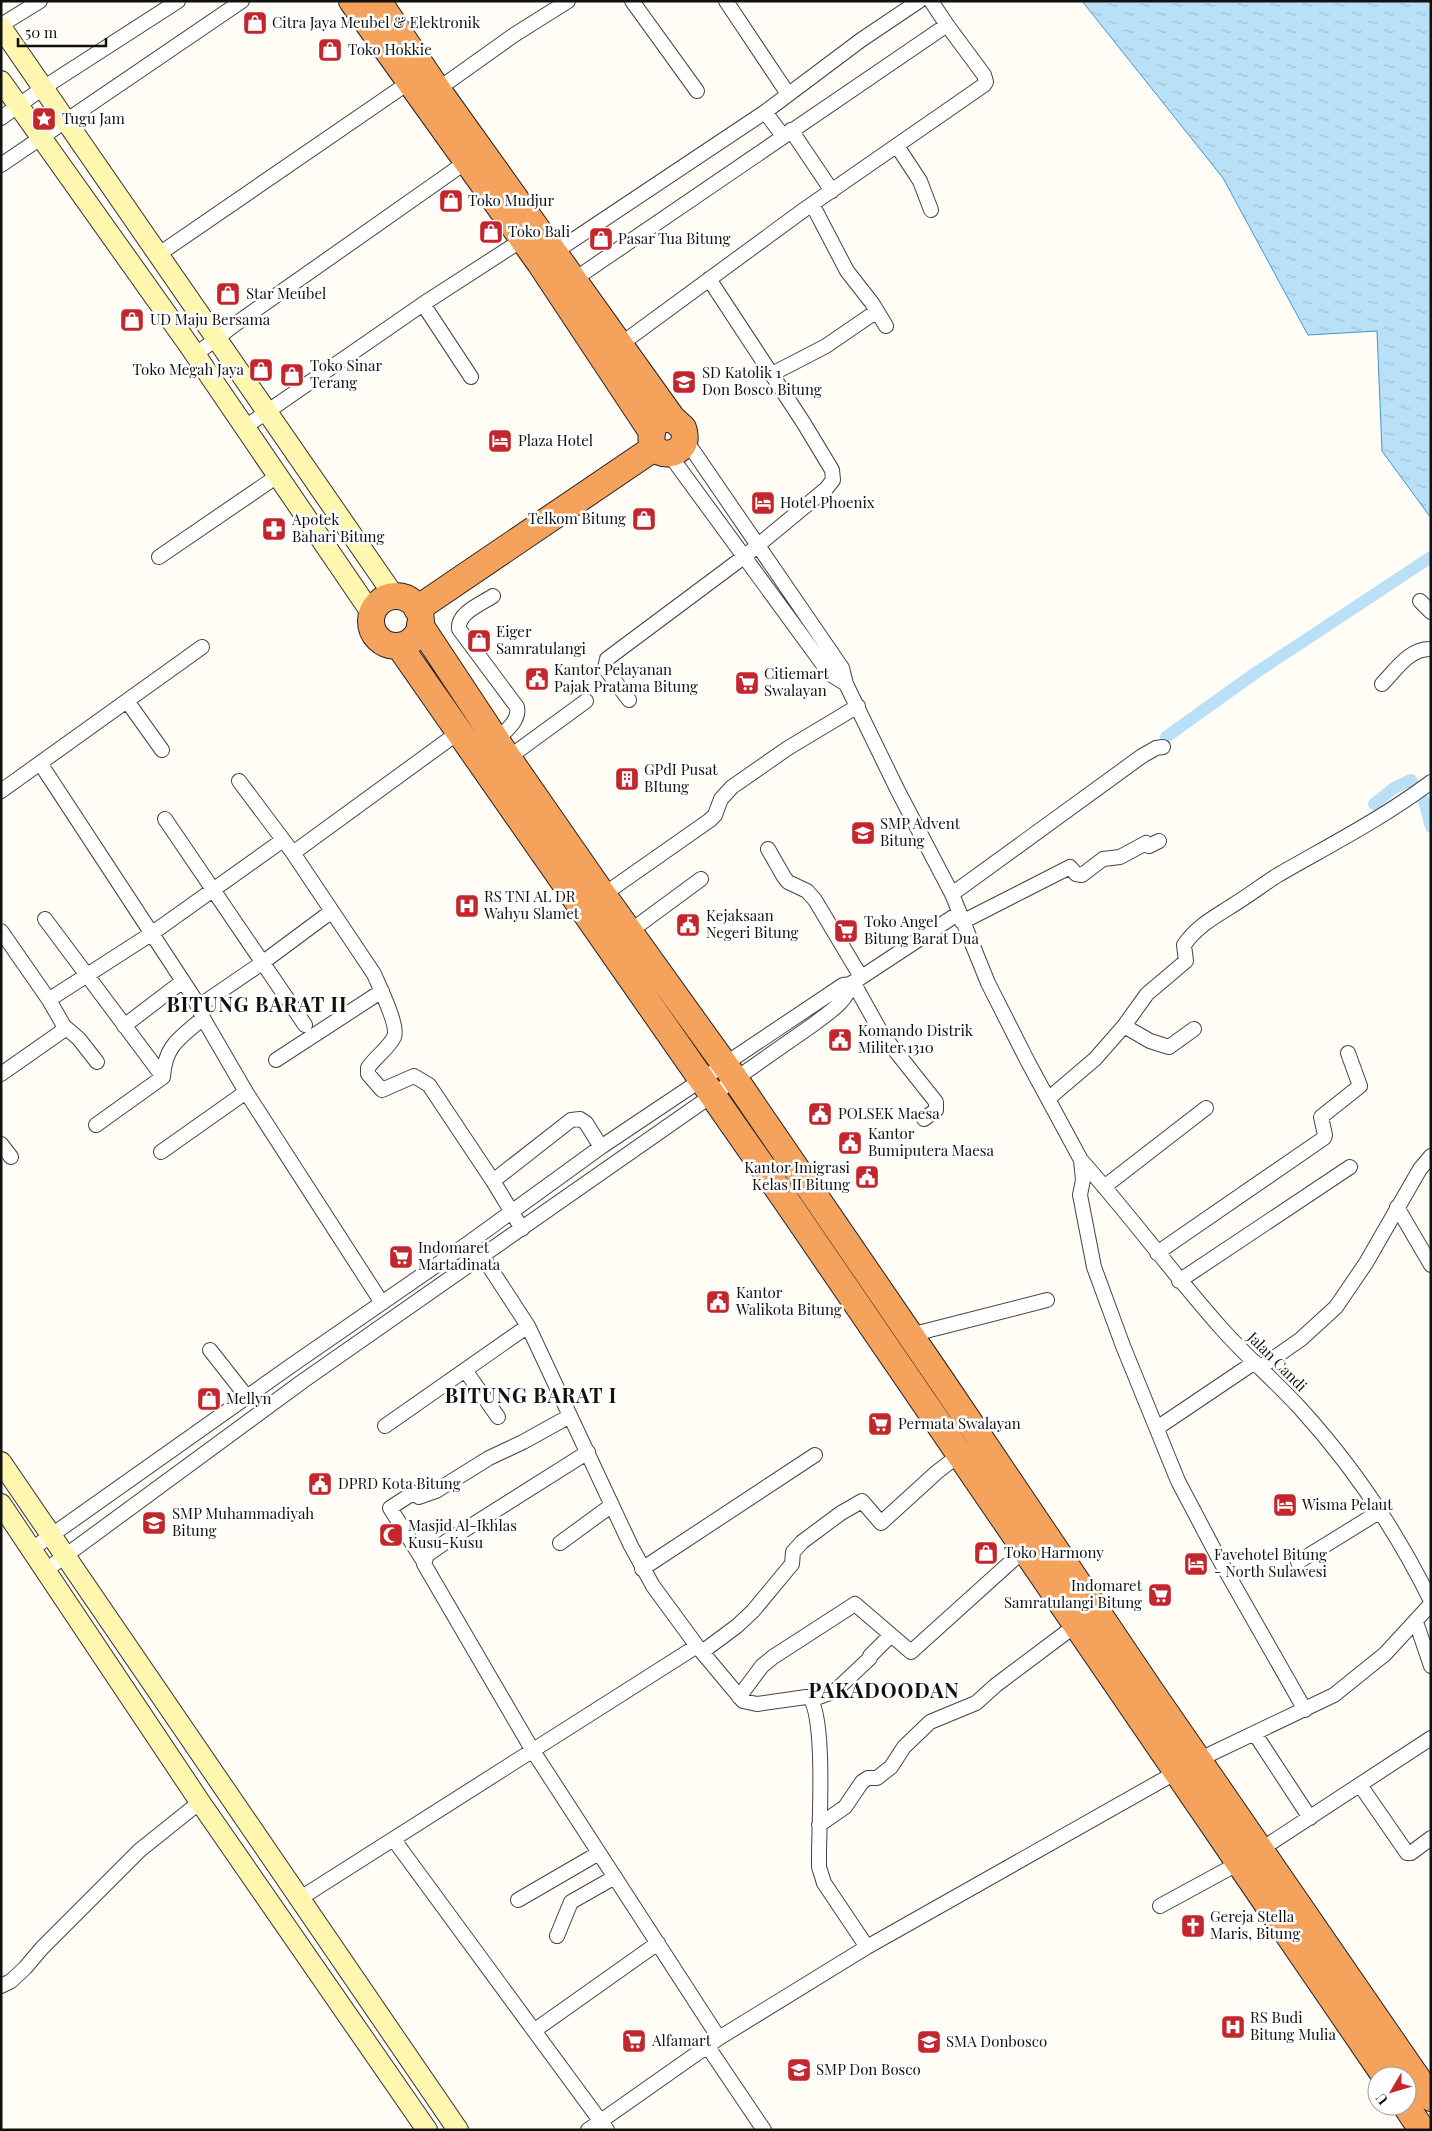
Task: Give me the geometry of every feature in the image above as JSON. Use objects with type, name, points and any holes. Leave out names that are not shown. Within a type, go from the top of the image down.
[{"type":"highway","points":[[352,1],[424,85],[547,257],[666,438]]},
{"type":"highway","points":[[378,1],[466,162],[522,240],[547,257]]},
{"type":"highway","points":[[566,285],[621,344],[666,438]]},
{"type":"highway","points":[[411,610],[666,438]]},
{"type":"highway","points":[[411,610],[414,638],[400,647],[388,645],[377,638],[371,626],[372,614],[378,603],[383,600],[411,610],[502,749],[603,896],[729,1071],[910,1335],[1188,1766],[1373,2037],[1431,2098]]},
{"type":"highway","points":[[400,647],[566,888],[707,1087],[1076,1625],[1188,1766]]},
{"type":"highway","points":[[566,888],[587,872]]},
{"type":"highway","points":[[1373,2037],[1382,2066]]},
{"type":"street","points":[[40,1],[1,26],[268,410],[411,610]]},
{"type":"street","points":[[1,118],[43,88],[178,1]]},
{"type":"street","points":[[1,165],[242,1]]},
{"type":"street","points":[[159,254],[424,85],[514,35],[568,1]]},
{"type":"street","points":[[632,1],[697,91]]},
{"type":"street","points":[[726,1],[788,94]]},
{"type":"street","points":[[547,257],[765,112],[861,40],[919,1]]},
{"type":"street","points":[[621,344],[812,204],[978,90],[986,82],[984,75],[931,1]]},
{"type":"street","points":[[566,285],[947,25]]},
{"type":"street","points":[[1,81],[279,475],[372,614]]},
{"type":"street","points":[[765,112],[787,133],[832,191]]},
{"type":"street","points":[[897,146],[920,182],[932,210]]},
{"type":"street","points":[[195,355],[466,162]]},
{"type":"street","points":[[812,204],[847,271],[886,326]]},
{"type":"street","points":[[245,427],[424,304],[522,240]]},
{"type":"street","points":[[629,700],[605,668],[605,661],[745,556],[826,489],[833,480],[832,470],[823,454],[709,279]]},
{"type":"street","points":[[424,304],[471,377]]},
{"type":"street","points":[[772,374],[826,346],[877,311]]},
{"type":"street","points":[[666,438],[758,545],[842,668],[846,684],[898,791],[952,894],[988,983],[1081,1160],[1083,1180],[1080,1195],[1094,1267],[1122,1346],[1188,1500],[1305,1710]]},
{"type":"street","points":[[666,438],[745,556],[830,674],[846,684]]},
{"type":"street","points":[[159,557],[279,475]]},
{"type":"street","points":[[493,596],[462,617],[459,623],[460,629],[517,707],[518,714],[516,720],[502,749]]},
{"type":"street","points":[[1420,601],[1431,612]]},
{"type":"street","points":[[1,791],[202,647]]},
{"type":"street","points":[[1382,684],[1411,654],[1417,650],[1431,649]]},
{"type":"street","points":[[127,701],[162,750]]},
{"type":"street","points":[[502,749],[586,701]]},
{"type":"street","points":[[603,896],[710,820],[715,815],[721,799],[732,787],[788,748],[858,706]]},
{"type":"street","points":[[293,853],[459,732]]},
{"type":"street","points":[[952,894],[1142,756],[1156,748],[1163,747]]},
{"type":"street","points":[[40,763],[183,981],[246,1092],[382,1303]]},
{"type":"street","points":[[239,781],[293,853],[374,974],[382,991],[396,1030],[392,1040],[368,1068],[368,1074],[382,1090],[414,1076],[429,1085],[493,1181],[522,1229]]},
{"type":"street","points":[[1048,1099],[1095,1059],[1124,1026],[1147,994],[1186,961],[1184,945],[1214,915],[1358,831],[1423,788]]},
{"type":"street","points":[[165,819],[305,1025]]},
{"type":"street","points":[[53,997],[151,934],[283,840]]},
{"type":"street","points":[[46,1570],[303,1381],[522,1229],[729,1071],[779,1028],[843,985],[855,981],[961,918],[1070,867],[1076,874],[1082,875],[1103,859],[1120,857],[1146,843],[1149,846],[1159,841]]},
{"type":"street","points":[[768,849],[788,882],[807,891],[815,900],[882,1034],[936,1102],[936,1110],[924,1119]]},
{"type":"street","points":[[629,932],[701,879]]},
{"type":"street","points":[[96,1125],[162,1077],[164,1062],[172,1046],[201,1012],[262,963],[332,911]]},
{"type":"street","points":[[45,919],[162,1077]]},
{"type":"street","points":[[1,931],[49,1000],[64,1026],[79,1039],[97,1062]]},
{"type":"street","points":[[124,1026],[183,981]]},
{"type":"street","points":[[32,1550],[601,1147],[707,1087],[729,1071],[789,1041],[843,1000],[855,981]]},
{"type":"street","points":[[276,1060],[382,991]]},
{"type":"street","points":[[1,1074],[61,1032],[64,1026]]},
{"type":"street","points":[[1124,1026],[1150,1041],[1169,1047],[1194,1029]]},
{"type":"street","points":[[779,1028],[789,1041]]},
{"type":"street","points":[[1157,1253],[1324,1138],[1326,1135],[1322,1117],[1360,1086],[1348,1053]]},
{"type":"street","points":[[161,1152],[246,1092]]},
{"type":"street","points":[[1104,1186],[1206,1108]]},
{"type":"street","points":[[493,1181],[572,1120],[580,1119],[586,1123],[601,1147]]},
{"type":"street","points":[[1,1144],[11,1157]]},
{"type":"street","points":[[1157,1428],[1301,1339],[1336,1307],[1366,1263],[1420,1169],[1431,1156]]},
{"type":"street","name":"Jalan Candi","points":[[588,2130],[604,2126],[714,2042],[867,1946],[1188,1766],[1334,1695],[1385,1654],[1416,1622],[1431,1602],[1410,1561],[1380,1512],[1330,1442],[1258,1364],[1233,1341],[1179,1281],[1104,1186],[1081,1160]]},
{"type":"street","points":[[1179,1281],[1350,1167]]},
{"type":"street","points":[[1397,1207],[1431,1265]]},
{"type":"street","points":[[483,1257],[528,1326],[642,1569],[700,1649],[739,1697],[748,1703],[758,1704],[806,1697],[811,1700],[815,1710],[819,1740],[819,1867],[824,1883],[867,1946]]},
{"type":"street","points":[[910,1335],[1048,1300]]},
{"type":"street","points":[[385,1426],[528,1326]]},
{"type":"street","points":[[210,1350],[247,1397]]},
{"type":"street","points":[[292,1365],[303,1381]]},
{"type":"street","points":[[465,1370],[498,1417]]},
{"type":"street","points":[[570,1416],[523,1442],[488,1458],[436,1491],[425,1493],[419,1497],[413,1494],[390,1508],[424,1562],[426,1570],[533,1751],[658,1943],[764,2130]]},
{"type":"street","points":[[177,1447],[189,1464]]},
{"type":"street","points":[[424,1562],[427,1555],[447,1540],[588,1452]]},
{"type":"street","points":[[642,1569],[815,1455]]},
{"type":"street","points":[[298,1899],[533,1751],[737,1626],[753,1611],[792,1564],[793,1552],[802,1542],[841,1513],[862,1501],[880,1523],[959,1455]]},
{"type":"street","points":[[1,1462],[298,1899],[458,2130]]},
{"type":"street","points":[[1,1504],[200,1802],[427,2130]]},
{"type":"street","points":[[560,1543],[612,1505]]},
{"type":"street","points":[[1298,1562],[1380,1512]]},
{"type":"street","points":[[739,1697],[762,1666],[773,1656],[854,1604],[911,1652],[1024,1550]]},
{"type":"street","points":[[1416,1622],[1431,1666]]},
{"type":"street","points":[[819,1825],[845,1808],[864,1780],[877,1778],[891,1767],[904,1747],[930,1722],[976,1703],[1010,1674],[1076,1625]]},
{"type":"street","points":[[811,1700],[835,1691],[891,1635]]},
{"type":"street","points":[[1255,1734],[1310,1818]]},
{"type":"street","points":[[1160,1906],[1250,1857],[1431,1738]]},
{"type":"street","points":[[1360,1785],[1407,1853],[1411,1853],[1431,1838]]},
{"type":"street","points":[[1,1986],[11,1981],[25,1968],[42,1948],[140,1850],[200,1802]]},
{"type":"street","points":[[394,1840],[604,2126]]},
{"type":"street","points":[[518,1900],[599,1852]]},
{"type":"street","points":[[557,1936],[572,1902],[614,1877]]},
{"type":"street","points":[[535,2030],[658,1943]]},
{"type":"water","points":[[1082,1],[1431,1],[1431,518],[1382,451],[1377,331],[1308,335],[1223,178]]},
{"type":"waterway","points":[[1166,737],[1254,674],[1431,557]]},
{"type":"waterway","points":[[1374,804],[1394,788],[1411,780],[1424,801],[1431,827]]},
{"type":"place","name":"Citra Jaya Meubel & Elektronik","points":[[255,23]]},
{"type":"place","name":"Toko Hokkie","points":[[330,50]]},
{"type":"place","name":"Tugu Jam","points":[[44,119]]},
{"type":"place","name":"Toko Mudjur","points":[[451,201]]},
{"type":"place","name":"Toko Bali","points":[[491,232]]},
{"type":"place","name":"Pasar Tua Bitung","points":[[601,239]]},
{"type":"place","name":"Star Meubel","points":[[228,294]]},
{"type":"place","name":"UD Maju Bersama","points":[[132,320]]},
{"type":"place","name":"Toko Megah Jaya","points":[[261,370]]},
{"type":"place","name":"Toko Sinar Terang","points":[[292,375]]},
{"type":"place","name":"SD Katolik 1 Don Bosco Bitung","points":[[684,382]]},
{"type":"place","name":"Plaza Hotel","points":[[500,441]]},
{"type":"place","name":"Hotel Phoenix","points":[[763,503]]},
{"type":"place","name":"Telkom Bitung","points":[[644,519]]},
{"type":"place","name":"Apotek Bahari Bitung","points":[[274,529]]},
{"type":"place","name":"Eiger Samratulangi","points":[[479,641]]},
{"type":"place","name":"Kantor Pelayanan Pajak Pratama Bitung","points":[[537,679]]},
{"type":"place","name":"Citiemart Swalayan","points":[[747,683]]},
{"type":"place","name":"GPdI Pusat BItung","points":[[627,779]]},
{"type":"place","name":"SMP Advent Bitung","points":[[863,833]]},
{"type":"place","name":"RS TNI AL DR Wahyu Slamet","points":[[467,906]]},
{"type":"place","name":"Kejaksaan Negeri Bitung","points":[[688,925]]},
{"type":"place","name":"Toko Angel Bitung Barat Dua","points":[[846,931]]},
{"type":"place","name":"Komando Distrik Militer 1310","points":[[840,1040]]},
{"type":"place","name":"POLSEK Maesa","points":[[820,1114]]},
{"type":"place","name":"Kantor Bumiputera Maesa","points":[[850,1143]]},
{"type":"place","name":"Kantor Imigrasi Kelas II Bitung","points":[[867,1177]]},
{"type":"place","name":"Indomaret Martadinata","points":[[401,1257]]},
{"type":"place","name":"Kantor Walikota Bitung","points":[[718,1302]]},
{"type":"place","name":"Mellyn","points":[[209,1399]]},
{"type":"place","name":"Permata Swalayan","points":[[880,1424]]},
{"type":"place","name":"DPRD Kota Bitung","points":[[320,1484]]},
{"type":"place","name":"Wisma Pelaut","points":[[1285,1505]]},
{"type":"place","name":"SMP Muhammadiyah Bitung","points":[[154,1523]]},
{"type":"place","name":"Masjid Al-Ikhlas Kusu-Kusu","points":[[391,1535]]},
{"type":"place","name":"Toko Harmony","points":[[986,1553]]},
{"type":"place","name":"Favehotel Bitung - North Sulawesi","points":[[1196,1564]]},
{"type":"place","name":"Indomaret Samratulangi Bitung","points":[[1160,1595]]},
{"type":"place","name":"Gereja Stella Maris, Bitung","points":[[1193,1926]]},
{"type":"place","name":"RS Budi Bitung Mulia","points":[[1233,2027]]},
{"type":"place","name":"Alfamart","points":[[634,2041]]},
{"type":"place","name":"SMA Donbosco","points":[[929,2042]]},
{"type":"place","name":"SMP Don Bosco","points":[[799,2070]]},
{"type":"district","name":"BITUNG BARAT II","points":[[257,1005]]},
{"type":"district","name":"BITUNG BARAT I","points":[[531,1396]]},
{"type":"district","name":"PAKADOODAN","points":[[884,1691]]}]
